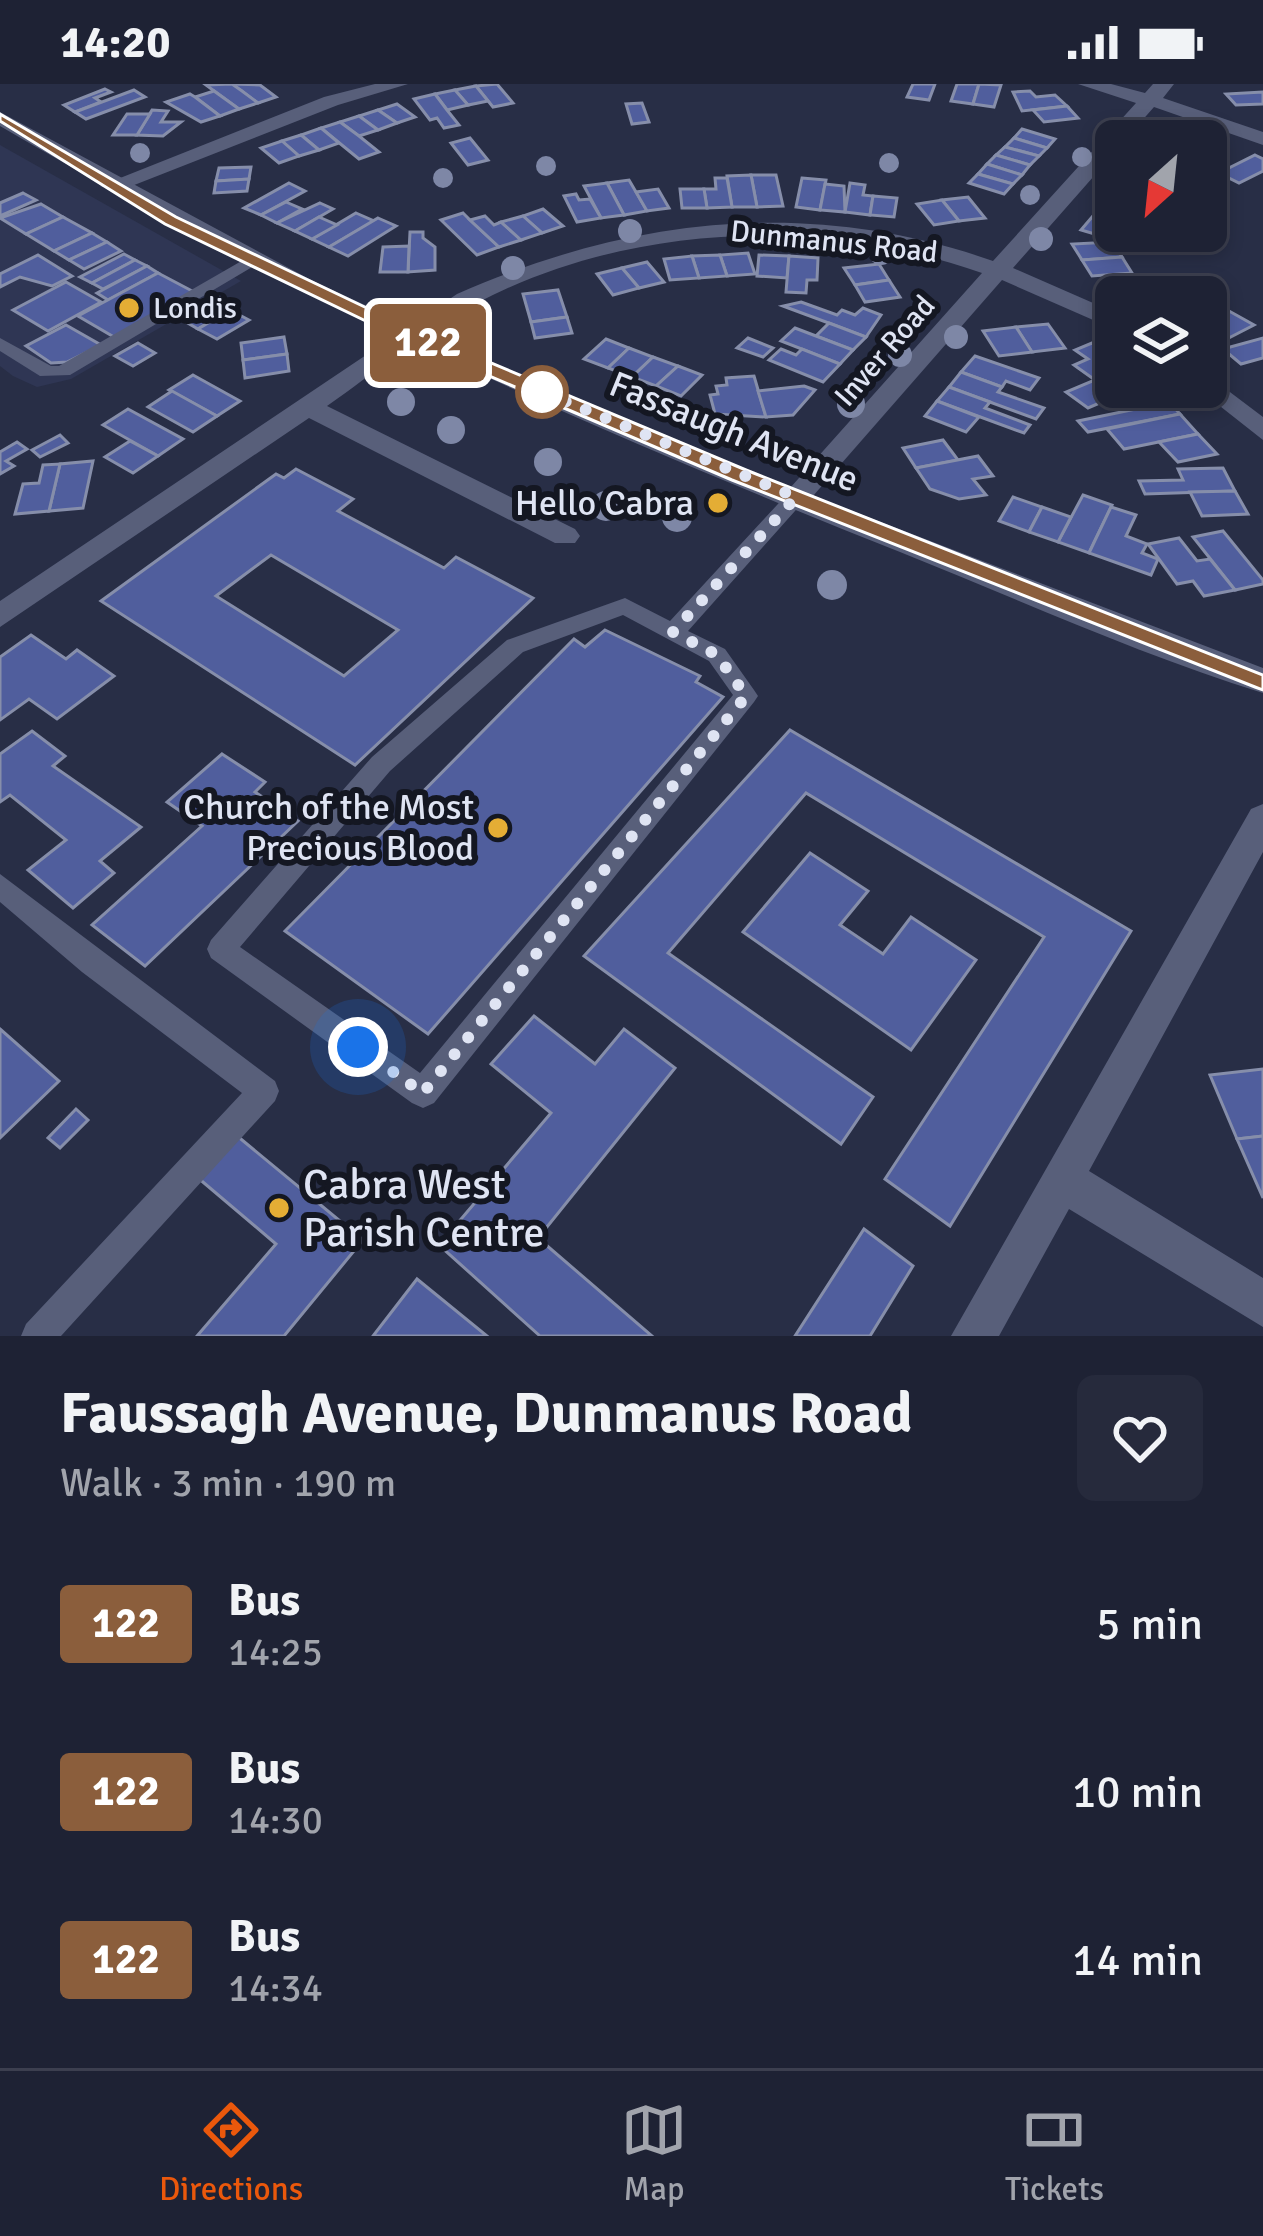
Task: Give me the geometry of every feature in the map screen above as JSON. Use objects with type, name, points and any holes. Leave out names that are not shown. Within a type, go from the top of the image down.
[{"type":"street","points":[[111,186],[238,134],[398,84]]},
{"type":"street","points":[[1088,84],[1157,92],[1263,139]]},
{"type":"street","name":"Inver Road","points":[[796,497],[1157,92]]},
{"type":"street","name":"Fassaugh Avenue","points":[[0,118],[111,186],[251,262],[409,335],[796,497],[1263,681]]},
{"type":"street","name":"Dunmanus Road","points":[[0,616],[409,335],[466,298],[546,261],[662,234],[791,232],[898,243],[996,270],[1095,314]]},
{"type":"street","points":[[1227,400],[1263,430]]},
{"type":"street","points":[[304,405],[565,536]]},
{"type":"street","points":[[0,577],[28,596]]},
{"type":"street","points":[[974,1336],[1263,819]]},
{"type":"street","points":[[1064,1180],[1263,1304]]},
{"type":"lane","points":[[0,344],[47,372],[63,371],[251,262]]},
{"type":"lane","points":[[673,632],[796,497]]},
{"type":"lane","points":[[625,606],[673,632],[717,655],[746,696],[423,1093],[220,950],[381,764],[515,646],[625,606]]},
{"type":"lane","points":[[0,886],[92,963],[265,1091],[38,1336]]},
{"type":"shaded area","points":[[0,145],[241,281],[71,379],[37,387],[13,376],[0,366]]},
{"type":"building","points":[[232,84],[260,85],[276,97],[258,103]]},
{"type":"building","points":[[232,84],[258,103],[239,109],[206,85]]},
{"type":"building","points":[[497,84],[513,103],[493,107],[476,86]]},
{"type":"building","points":[[913,84],[935,84],[929,100],[907,97]]},
{"type":"building","points":[[957,84],[979,84],[973,104],[951,101]]},
{"type":"building","points":[[979,84],[1001,85],[994,107],[973,104]]},
{"type":"building","points":[[476,86],[488,101],[468,105],[455,90]]},
{"type":"building","points":[[105,89],[111,92],[95,98],[101,102],[75,112],[64,105]]},
{"type":"building","points":[[134,90],[145,97],[86,119],[75,112]]},
{"type":"building","points":[[455,90],[468,105],[447,110],[435,94]]},
{"type":"building","points":[[214,91],[239,109],[220,116],[195,97]]},
{"type":"building","points":[[1030,91],[1036,97],[1055,95],[1067,106],[1022,111],[1013,92]]},
{"type":"building","points":[[1263,92],[1263,104],[1236,105],[1226,94]]},
{"type":"building","points":[[190,94],[220,116],[201,122],[166,102]]},
{"type":"building","points":[[435,94],[459,125],[444,128],[437,118],[430,120],[414,99]]},
{"type":"building","points":[[642,103],[649,122],[632,124],[626,104]]},
{"type":"building","points":[[397,104],[415,117],[397,123],[378,110]]},
{"type":"building","points":[[1067,106],[1078,118],[1044,122],[1033,110]]},
{"type":"building","points":[[152,110],[168,111],[161,122],[181,122],[163,136],[137,135]]},
{"type":"building","points":[[378,110],[397,123],[378,130],[359,116]]},
{"type":"building","points":[[127,114],[150,114],[137,135],[113,135]]},
{"type":"building","points":[[359,116],[378,130],[359,136],[340,122]]},
{"type":"building","points":[[340,122],[379,152],[359,159],[321,128]]},
{"type":"building","points":[[321,128],[339,143],[319,150],[301,135]]},
{"type":"building","points":[[1022,129],[1055,139],[1047,148],[1014,138]]},
{"type":"building","points":[[301,135],[319,150],[299,156],[282,141]]},
{"type":"building","points":[[470,138],[488,160],[468,165],[451,143]]},
{"type":"building","points":[[1014,138],[1047,148],[1039,156],[1005,147]]},
{"type":"building","points":[[282,141],[299,156],[279,163],[261,148]]},
{"type":"building","points":[[1005,147],[1039,156],[1030,165],[996,155]]},
{"type":"building","points":[[996,155],[1030,165],[1022,175],[987,164]]},
{"type":"building","points":[[1255,155],[1263,159],[1263,171],[1239,183],[1227,177],[1227,169]]},
{"type":"building","points":[[987,164],[1022,175],[1013,184],[978,174]]},
{"type":"building","points":[[251,167],[249,179],[216,181],[219,168]]},
{"type":"building","points":[[978,174],[1013,184],[1004,194],[969,183]]},
{"type":"building","points":[[751,175],[776,175],[783,206],[757,207]]},
{"type":"building","points":[[751,175],[757,207],[732,207],[727,176]]},
{"type":"building","points":[[715,178],[727,178],[732,207],[707,208],[704,189],[716,189]]},
{"type":"building","points":[[802,178],[826,180],[820,210],[796,207]]},
{"type":"building","points":[[249,179],[247,191],[214,193],[216,181]]},
{"type":"building","points":[[629,180],[647,211],[624,215],[607,183]]},
{"type":"building","points":[[289,183],[305,191],[261,215],[244,208]]},
{"type":"building","points":[[607,183],[624,215],[601,218],[584,186]]},
{"type":"building","points":[[850,183],[865,185],[863,195],[873,196],[870,215],[845,212]]},
{"type":"building","points":[[825,184],[844,186],[845,212],[820,210]]},
{"type":"building","points":[[658,189],[669,208],[647,211],[636,192]]},
{"type":"building","points":[[680,189],[704,189],[707,208],[682,208]]},
{"type":"building","points":[[23,193],[36,200],[0,216],[0,203]]},
{"type":"building","points":[[576,194],[579,200],[590,199],[601,218],[577,222],[564,196]]},
{"type":"building","points":[[873,196],[897,198],[894,217],[870,215]]},
{"type":"building","points":[[968,197],[985,218],[959,221],[942,200]]},
{"type":"building","points":[[942,200],[959,221],[934,225],[917,204]]},
{"type":"building","points":[[286,202],[302,209],[277,223],[261,215]]},
{"type":"building","points":[[320,203],[333,209],[295,231],[277,223]]},
{"type":"building","points":[[41,204],[63,217],[26,234],[0,218]]},
{"type":"building","points":[[543,209],[563,226],[542,233],[523,216]]},
{"type":"building","points":[[356,213],[374,221],[329,247],[312,239]]},
{"type":"building","points":[[463,213],[499,247],[477,255],[441,220]]},
{"type":"building","points":[[1095,214],[1095,234],[1081,230]]},
{"type":"building","points":[[485,216],[494,225],[501,222],[521,240],[499,247],[470,220]]},
{"type":"building","points":[[523,216],[542,233],[521,240],[501,222]]},
{"type":"building","points":[[63,217],[92,233],[54,251],[26,234]]},
{"type":"building","points":[[319,217],[337,225],[312,239],[295,231]]},
{"type":"building","points":[[378,218],[396,226],[348,256],[329,247]]},
{"type":"building","points":[[410,232],[423,232],[423,238],[435,247],[435,270],[408,272]]},
{"type":"building","points":[[92,233],[107,242],[69,260],[54,251]]},
{"type":"building","points":[[107,242],[121,251],[84,269],[69,260]]},
{"type":"building","points":[[1095,243],[1095,252],[1119,252],[1122,257],[1082,260],[1072,244]]},
{"type":"building","points":[[409,246],[408,272],[380,272],[383,247]]},
{"type":"building","points":[[748,253],[755,274],[727,276],[720,255]]},
{"type":"building","points":[[124,254],[135,260],[92,283],[80,277]]},
{"type":"building","points":[[38,255],[72,276],[52,286],[20,277],[0,287],[0,274]]},
{"type":"building","points":[[720,255],[727,276],[699,278],[692,256]]},
{"type":"building","points":[[759,255],[789,256],[787,278],[757,276]]},
{"type":"building","points":[[692,256],[699,278],[670,280],[664,259]]},
{"type":"building","points":[[789,256],[818,258],[817,280],[807,280],[806,293],[786,292]]},
{"type":"building","points":[[1122,257],[1132,273],[1092,276],[1082,260]]},
{"type":"building","points":[[135,260],[147,266],[103,289],[92,283]]},
{"type":"building","points":[[647,262],[664,282],[639,288],[622,268]]},
{"type":"building","points":[[879,264],[889,280],[855,285],[844,268]]},
{"type":"building","points":[[147,266],[158,273],[108,300],[97,293]]},
{"type":"building","points":[[622,268],[639,288],[613,295],[597,274]]},
{"type":"building","name":"Londis","points":[[158,273],[194,292],[114,337],[78,316]]},
{"type":"building","points":[[889,280],[900,297],[865,302],[855,285]]},
{"type":"building","points":[[66,282],[101,302],[48,331],[13,310]]},
{"type":"building","points":[[558,290],[567,317],[531,322],[523,294]]},
{"type":"building","points":[[212,300],[230,310],[198,329],[179,318]]},
{"type":"building","points":[[801,302],[837,315],[842,310],[855,315],[863,308],[881,315],[866,337],[783,306]]},
{"type":"building","points":[[230,310],[249,320],[217,339],[198,329]]},
{"type":"building","points":[[1229,311],[1254,325],[1227,339]]},
{"type":"building","points":[[567,317],[572,333],[535,338],[531,322]]},
{"type":"building","points":[[829,323],[866,337],[853,350],[816,336]]},
{"type":"building","points":[[1048,324],[1065,348],[1032,352],[1016,327]]},
{"type":"building","points":[[66,325],[101,345],[67,362],[51,363],[26,346]]},
{"type":"building","points":[[1016,327],[1032,352],[999,356],[983,331]]},
{"type":"building","points":[[795,328],[853,350],[840,364],[781,341]]},
{"type":"building","points":[[284,337],[287,354],[243,360],[241,343]]},
{"type":"building","points":[[748,338],[773,348],[763,357],[737,348]]},
{"type":"building","points":[[1263,338],[1263,358],[1241,364],[1227,348]]},
{"type":"building","points":[[606,339],[629,348],[608,368],[584,359]]},
{"type":"building","points":[[138,343],[155,353],[133,366],[115,356]]},
{"type":"building","points":[[1095,345],[1095,380],[1074,365],[1088,359],[1075,350]]},
{"type":"building","points":[[629,348],[653,357],[632,377],[608,368]]},
{"type":"building","points":[[781,349],[796,355],[802,349],[840,364],[823,382],[769,360]]},
{"type":"building","points":[[287,354],[289,371],[245,378],[243,360]]},
{"type":"building","points":[[975,356],[1039,378],[1030,390],[1006,381],[1002,387],[961,372]]},
{"type":"building","points":[[653,357],[678,366],[656,386],[632,377]]},
{"type":"building","points":[[678,366],[702,375],[681,396],[656,386]]},
{"type":"building","points":[[961,372],[1002,387],[998,392],[1044,408],[1036,419],[949,387]]},
{"type":"building","points":[[193,375],[240,401],[217,416],[169,390]]},
{"type":"building","points":[[754,376],[766,417],[715,414],[710,395],[718,394],[716,386],[727,385],[726,378]]},
{"type":"building","points":[[1095,380],[1095,405],[1088,408],[1066,392]]},
{"type":"building","points":[[804,386],[815,390],[793,415],[766,417],[758,391]]},
{"type":"building","points":[[949,387],[990,402],[985,408],[1030,425],[1024,433],[937,401]]},
{"type":"building","points":[[172,391],[217,416],[193,432],[148,407]]},
{"type":"building","points":[[937,401],[979,417],[966,432],[925,416]]},
{"type":"building","points":[[1175,408],[1180,414],[1088,432],[1078,421],[1131,410]]},
{"type":"building","points":[[128,409],[183,439],[158,456],[103,425]]},
{"type":"building","points":[[1180,414],[1198,434],[1124,449],[1107,429]]},
{"type":"building","points":[[1198,434],[1217,454],[1178,462],[1159,442]]},
{"type":"building","points":[[60,435],[68,443],[40,457],[32,450]]},
{"type":"building","points":[[943,440],[958,460],[916,468],[903,448]]},
{"type":"building","points":[[130,441],[158,456],[133,473],[105,457]]},
{"type":"building","points":[[17,442],[27,449],[6,461],[14,466],[0,474],[0,452]]},
{"type":"building","points":[[978,456],[993,476],[973,479],[986,495],[959,499],[930,489],[916,468]]},
{"type":"building","points":[[93,461],[83,508],[49,511],[60,464]]},
{"type":"building","points":[[60,464],[49,511],[15,514],[23,484],[39,483],[43,465]]},
{"type":"building","points":[[1223,468],[1235,491],[1145,494],[1139,481],[1183,480],[1178,469]]},
{"type":"building","points":[[296,469],[353,499],[338,511],[444,568],[456,557],[533,598],[355,765],[101,601],[276,474],[284,478]],"holes":[[[271,555],[398,630],[344,676],[216,596]]]},
{"type":"building","points":[[1235,491],[1248,514],[1202,516],[1190,492]]},
{"type":"building","points":[[1083,495],[1112,505],[1089,553],[1058,542]]},
{"type":"building","points":[[1013,497],[1042,507],[1029,532],[999,521]]},
{"type":"building","points":[[1042,507],[1071,517],[1058,542],[1029,532]]},
{"type":"building","points":[[1111,507],[1136,515],[1126,536],[1147,544],[1142,553],[1158,559],[1151,575],[1089,553]]},
{"type":"building","points":[[1223,531],[1263,584],[1235,590],[1193,537]]},
{"type":"building","points":[[1179,538],[1197,561],[1210,559],[1235,590],[1204,596],[1193,581],[1177,584],[1148,544]]},
{"type":"building","name":"Church of the Most Precious Blood","points":[[605,630],[700,676],[696,682],[723,697],[428,1034],[285,931],[574,639],[585,647]]},
{"type":"building","points":[[31,635],[66,659],[77,650],[114,676],[57,719],[29,699],[0,720],[0,657]]},
{"type":"building","points":[[790,730],[1131,931],[950,1226],[885,1179],[1044,937],[806,793],[668,953],[873,1097],[841,1144],[584,956]]},
{"type":"building","points":[[32,731],[65,756],[53,766],[141,827],[100,861],[114,873],[73,908],[28,870],[66,840],[10,795],[0,802],[0,754]]},
{"type":"building","points":[[222,754],[265,782],[255,792],[298,821],[145,966],[92,925],[202,826],[167,802]]},
{"type":"building","points":[[810,853],[868,891],[840,925],[883,954],[911,917],[976,960],[911,1050],[743,932]]},
{"type":"building","points":[[534,1016],[595,1064],[624,1029],[675,1068],[538,1238],[652,1336],[540,1336],[439,1245],[551,1113],[491,1064]]},
{"type":"building","points":[[0,1029],[59,1081],[0,1138]]},
{"type":"building","points":[[1263,1069],[1263,1136],[1237,1139],[1210,1075]]},
{"type":"building","points":[[76,1109],[88,1120],[60,1148],[48,1138]]},
{"type":"building","name":"Cabra West Parish Centre","points":[[236,1135],[363,1240],[284,1336],[197,1336],[276,1244],[197,1177]]},
{"type":"building","points":[[1263,1136],[1263,1198],[1237,1139]]},
{"type":"building","points":[[864,1229],[913,1266],[870,1336],[795,1336]]},
{"type":"building","name":"Cabra West Parish Centre","points":[[417,1279],[487,1336],[373,1336]]},
{"type":"bus line","name":"122","points":[[0,118],[171,220],[409,335],[739,475],[1263,681]]},
{"type":"place","name":"Londis","points":[[129,308]]},
{"type":"place","name":"Hello Cabra","points":[[718,503]]},
{"type":"place","name":"Church of the Most Precious Blood","points":[[498,828]]},
{"type":"place","name":"Cabra West Parish Centre","points":[[279,1208]]},
{"type":"route","points":[[358,1047],[423,1093],[746,696],[717,655],[673,632],[796,497],[533,388],[542,392]]}]
